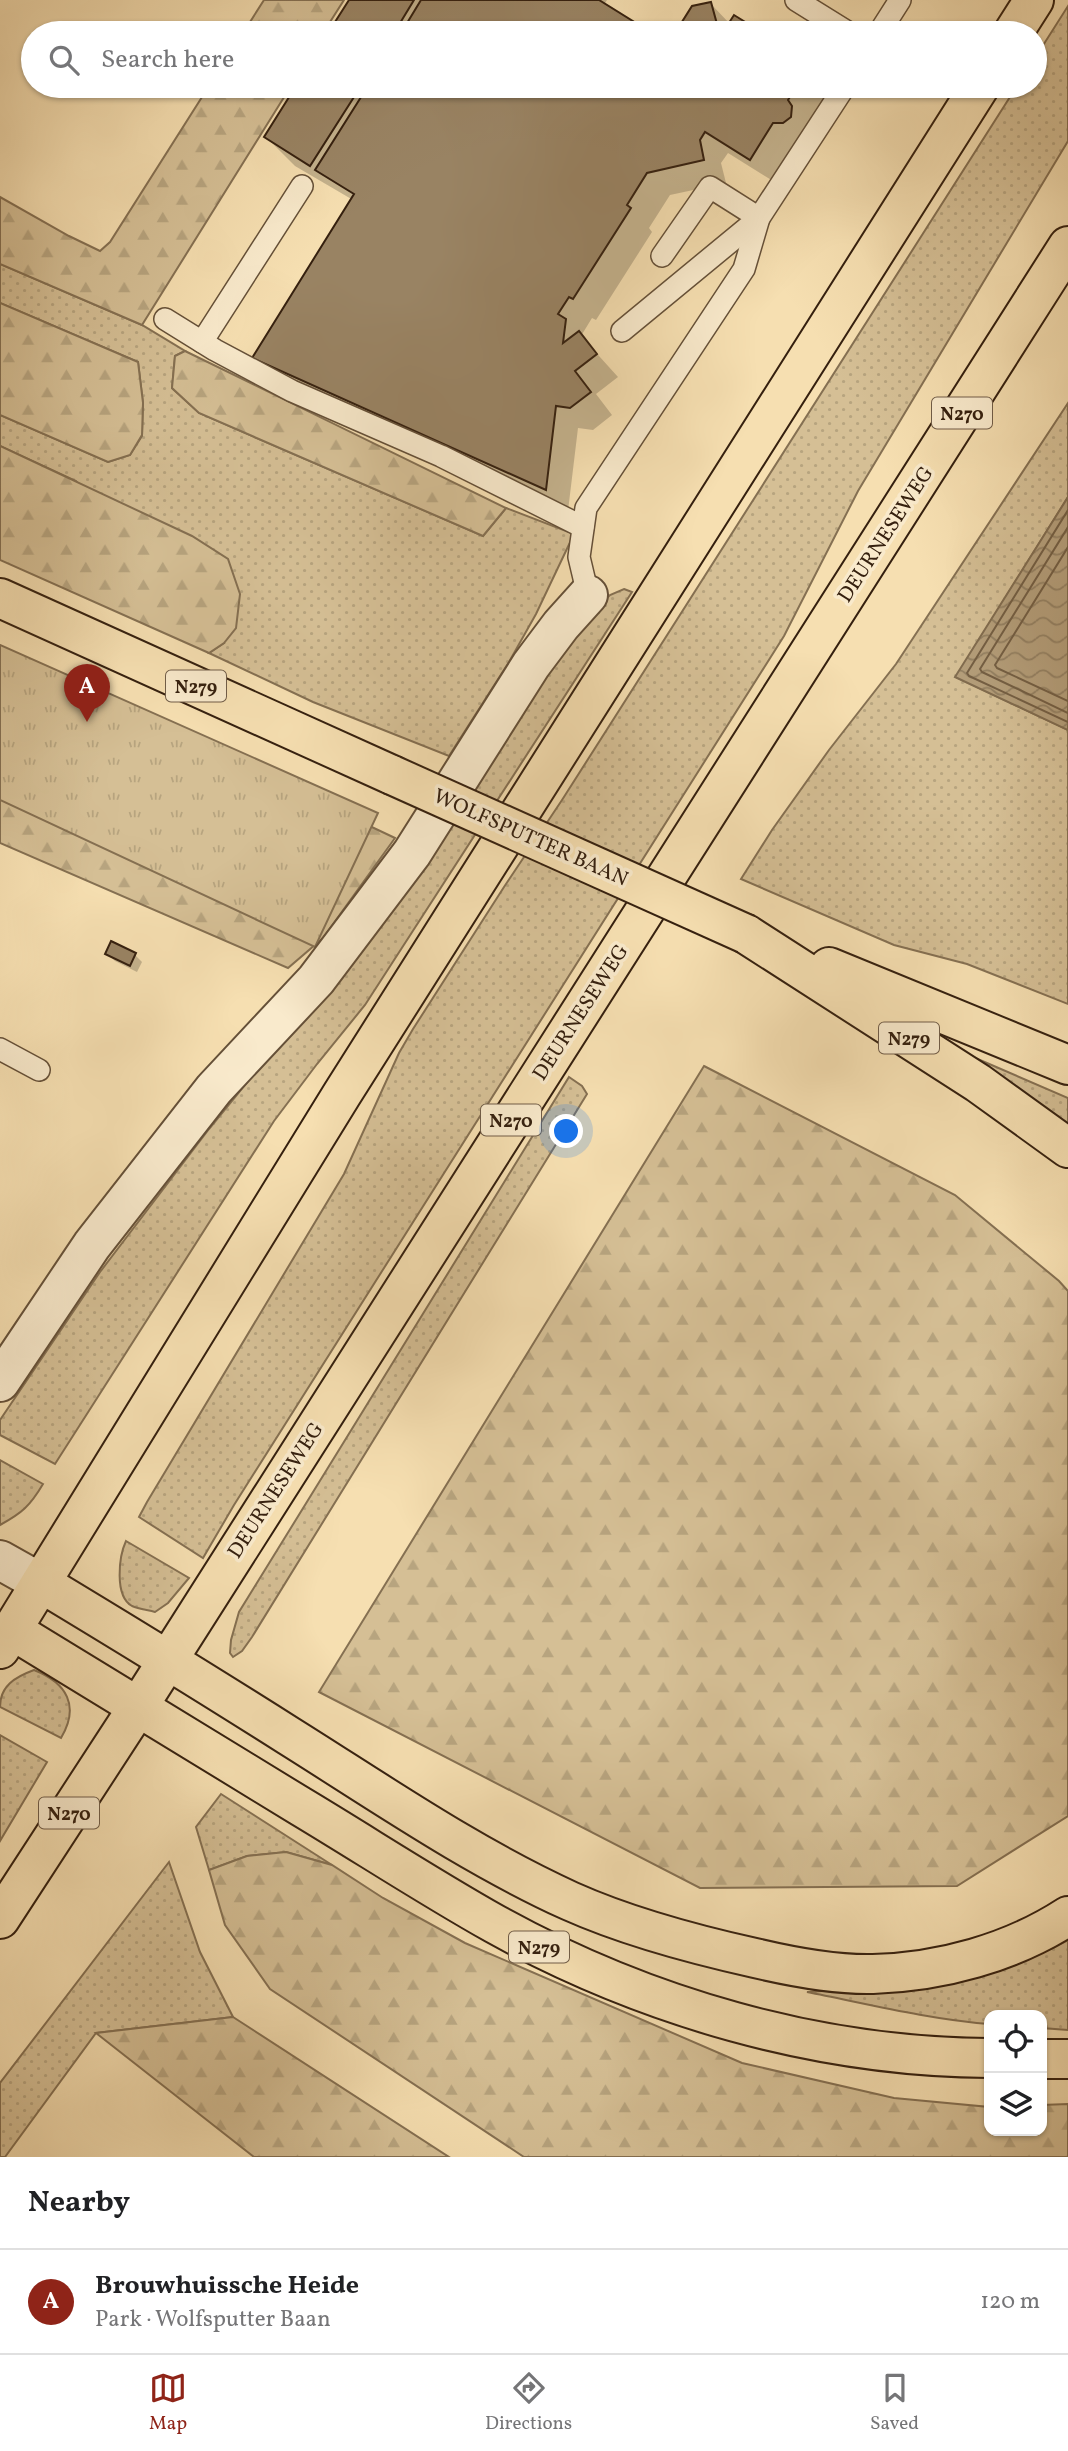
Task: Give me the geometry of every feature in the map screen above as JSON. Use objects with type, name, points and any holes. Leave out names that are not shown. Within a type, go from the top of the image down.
[{"type":"main road","points":[[1021,21],[1034,0]]},
{"type":"main road","points":[[138,1707],[4,1634],[41,1583],[349,1083],[972,98]]},
{"type":"main road","name":"DEURNESEWEG","points":[[0,1919],[138,1707],[1068,246]]},
{"type":"main road","name":"WOLFSPUTTER BAAN","points":[[0,598],[746,934],[1068,1065]]},
{"type":"main road","name":"N279","points":[[746,934],[978,1083],[1068,1148]]},
{"type":"main road","name":"N279","points":[[989,1031],[1068,1056]]},
{"type":"main road","points":[[41,1583],[167,1659]]},
{"type":"main road","name":"N279","points":[[167,1659],[462,1844],[531,1882],[611,1917],[690,1942],[775,1963],[831,1972],[872,1974],[947,1965],[992,1953],[1068,1916]]},
{"type":"main road","name":"N279","points":[[138,1707],[495,1924],[595,1972],[705,2013],[784,2034],[888,2053],[984,2058]]},
{"type":"main road","points":[[1047,2059],[1068,2059]]},
{"type":"street","points":[[0,1382],[92,1245],[214,1089],[316,980],[412,853],[531,665],[588,594]]},
{"type":"street","points":[[0,1560],[41,1583]]},
{"type":"lane","points":[[796,0],[830,21]]},
{"type":"lane","points":[[887,21],[900,0]]},
{"type":"lane","points":[[588,594],[579,556],[586,508],[744,269],[759,218],[837,98]]},
{"type":"lane","points":[[202,342],[302,186]]},
{"type":"lane","points":[[662,256],[710,187],[759,218]]},
{"type":"lane","points":[[622,331],[759,218]]},
{"type":"lane","points":[[165,319],[292,391],[441,456],[583,527]]},
{"type":"lane","points":[[0,1049],[39,1070]]},
{"type":"green space","points":[[264,0],[344,0],[331,21],[251,21]]},
{"type":"green space","points":[[1068,6],[1068,141],[858,491],[784,636],[203,1558],[139,1517],[147,1502],[344,1174],[399,1053],[413,1029],[1009,98],[1047,98],[1047,39]]},
{"type":"green space","points":[[201,98],[284,98],[142,325],[0,264],[0,197],[100,251],[110,242]]},
{"type":"green space","points":[[0,264],[142,325],[185,351],[175,356],[172,388],[199,413],[483,536],[506,508],[574,534],[536,614],[509,662],[449,756],[313,702],[209,653],[224,643],[76,481],[0,446],[0,415],[108,462],[130,455],[142,436],[143,403],[138,362],[0,303]]},
{"type":"green space","points":[[0,303],[138,362],[143,403],[142,435],[130,455],[108,462],[0,415]]},
{"type":"green space","points":[[185,351],[506,508],[483,536],[199,413],[172,388],[175,356]]},
{"type":"green space","points":[[1068,403],[1068,497],[956,677],[1068,730],[1068,1004],[967,964],[894,945],[741,879],[829,750],[896,664]]},
{"type":"green space","points":[[0,446],[192,536],[228,559],[240,594],[236,628],[224,643],[209,653],[0,560]]},
{"type":"green space","points":[[624,589],[632,592],[365,1005],[274,1121],[55,1464],[0,1435],[0,1420],[100,1272],[209,1129],[334,976],[589,615],[610,595]]},
{"type":"green space","points":[[0,645],[378,813],[315,947],[0,800]]},
{"type":"green space","points":[[0,651],[395,838],[323,938],[288,968],[0,843]]},
{"type":"green space","points":[[973,1057],[1068,1098],[1068,1127]]},
{"type":"green space","points":[[704,1066],[955,1195],[1068,1291],[1068,1816],[957,1886],[700,1888],[319,1692]]},
{"type":"green space","points":[[569,1077],[582,1086],[587,1094],[252,1637],[242,1651],[233,1657],[230,1653],[231,1640],[239,1612]]},
{"type":"green space","points":[[0,1460],[43,1484],[25,1508],[0,1525]]},
{"type":"green space","points":[[126,1541],[189,1578],[168,1603],[155,1612],[132,1606],[122,1594],[120,1566]]},
{"type":"green space","points":[[34,1670],[55,1682],[67,1697],[69,1716],[61,1738],[0,1707],[3,1693],[10,1683]]},
{"type":"green space","points":[[0,1735],[47,1762],[0,1841]]},
{"type":"green space","points":[[221,1794],[332,1865],[286,1852],[247,1856],[209,1870],[196,1827]]},
{"type":"green space","points":[[286,1852],[332,1865],[383,1898],[465,1943],[742,2063],[894,2098],[984,2107],[984,2136],[1047,2136],[1047,2105],[1068,2104],[1068,2157],[524,2157],[270,1989],[225,1925],[209,1870],[247,1856]]},
{"type":"green space","points":[[169,1862],[200,1952],[233,2017],[96,2033],[5,2157],[0,2157],[0,2083]]},
{"type":"green space","points":[[1068,1940],[1068,2030],[1047,2028],[1047,2010],[984,2010],[984,2024],[921,2015],[807,1992],[941,1980],[1009,1965]]},
{"type":"green space","points":[[233,2017],[449,2157],[254,2157],[96,2033]]},
{"type":"water","points":[[1068,497],[1068,730],[955,677]]},
{"type":"building","points":[[349,0],[414,0],[401,21],[336,21]]},
{"type":"building","points":[[421,0],[599,0],[633,21],[408,21]]},
{"type":"building","points":[[711,2],[716,21],[683,21],[692,6]]},
{"type":"building","points":[[734,15],[744,21],[730,21]]},
{"type":"building","points":[[288,98],[353,98],[310,166],[264,137]]},
{"type":"building","points":[[360,98],[789,98],[792,106],[791,117],[783,123],[773,123],[750,160],[705,132],[700,140],[704,160],[647,173],[627,205],[631,208],[573,299],[569,297],[558,314],[566,319],[563,343],[579,331],[597,354],[575,371],[591,392],[570,408],[556,406],[546,490],[252,358],[354,194],[315,170]]},
{"type":"building","points":[[111,941],[136,953],[130,966],[105,954]]},
{"type":"place","name":"Brouwhuissche Heide","points":[[87,722]]}]
